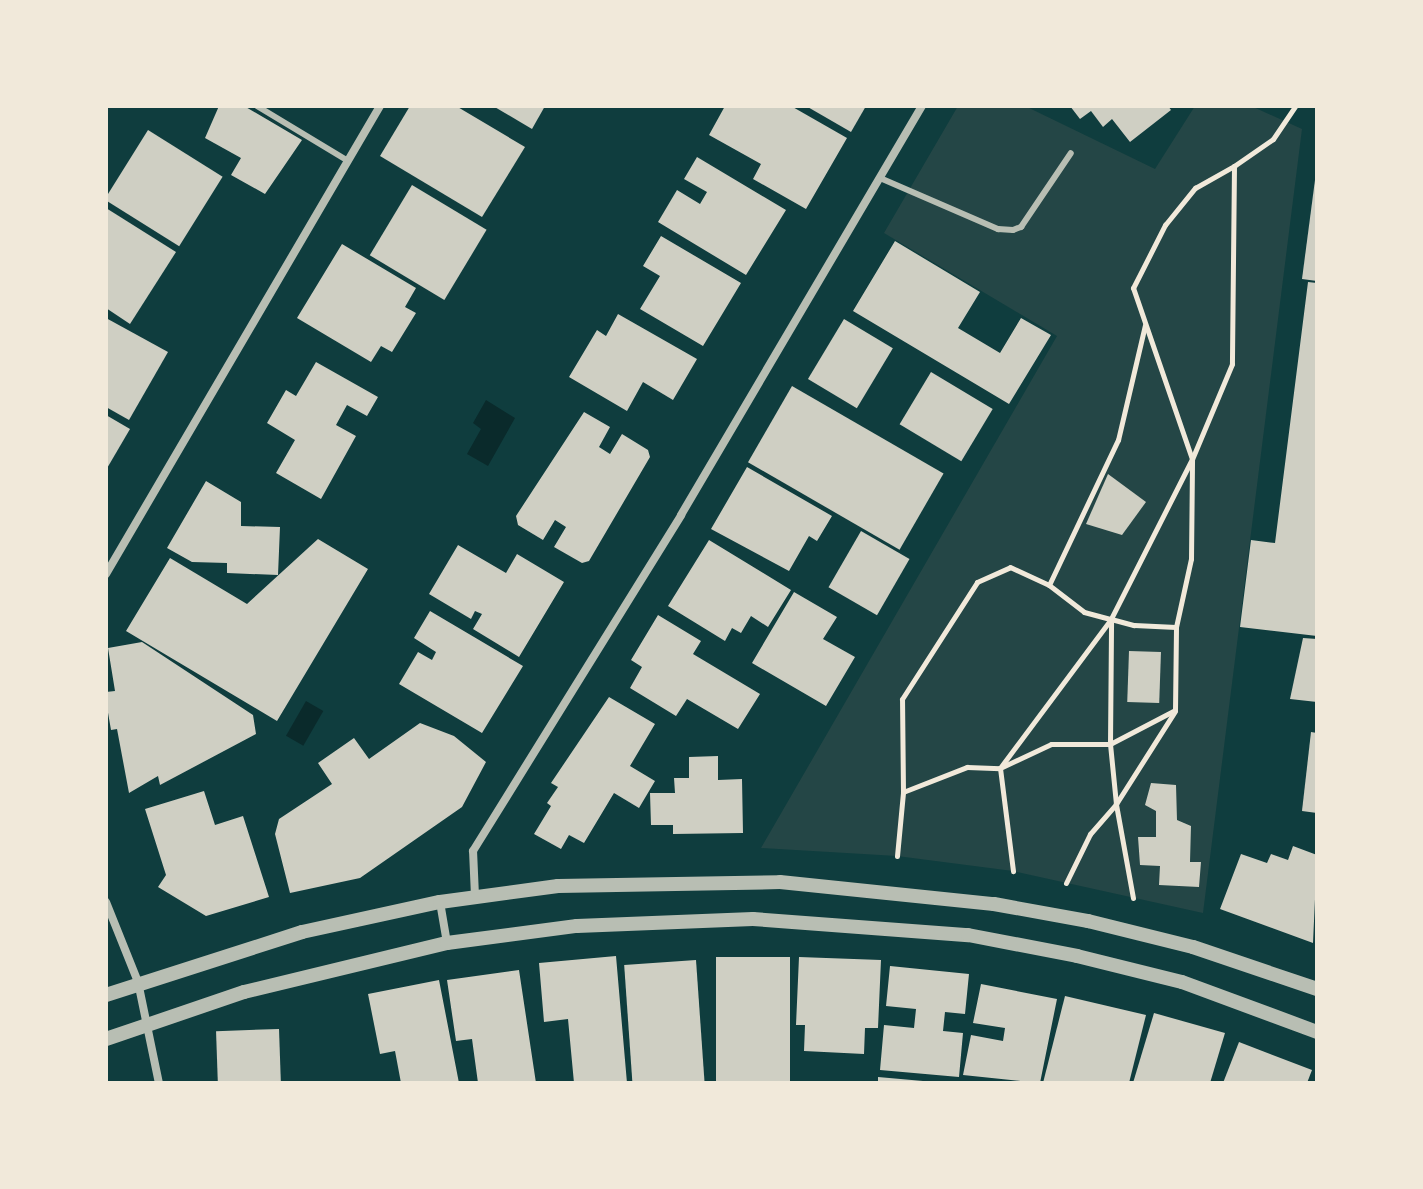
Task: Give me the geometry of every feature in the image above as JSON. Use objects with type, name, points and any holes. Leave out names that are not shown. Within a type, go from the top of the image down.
[{"type":"street","points":[[106,574],[380,106]]},
{"type":"street","points":[[475,896],[473,851],[681,515],[922,106]]},
{"type":"street","points":[[106,995],[138,982],[302,932],[475,896],[558,886],[780,882],[888,890],[1088,921],[1193,947],[1317,989]]},
{"type":"street","points":[[106,902],[138,982],[159,1083]]},
{"type":"street","points":[[440,902],[447,943]]},
{"type":"street","points":[[106,1039],[321,971],[447,943],[670,919],[753,919],[968,935],[1182,982],[1317,1032]]},
{"type":"lane","points":[[257,106],[348,161]]},
{"type":"lane","points":[[880,178],[998,229],[1013,230],[1021,227],[1071,153]]},
{"type":"path","points":[[1066,883],[1090,834],[1116,804],[1175,710],[1176,627],[1191,559],[1192,459],[1133,288],[1165,225],[1195,188],[1273,139],[1295,106]]},
{"type":"path","points":[[1013,871],[1000,768],[1111,619],[1192,459],[1232,364],[1234,166]]},
{"type":"path","points":[[1049,585],[1118,440],[1146,325]]},
{"type":"path","points":[[897,856],[903,792],[902,699],[977,582],[1010,567],[1049,585],[1084,612],[1111,619],[1176,627]]},
{"type":"path","points":[[1111,619],[1110,744],[1116,804],[1133,898]]},
{"type":"path","points":[[903,792],[967,767],[1000,768],[1051,744],[1110,744],[1175,710]]},
{"type":"shaded area","points":[[958,106],[1025,106],[1155,169],[1195,106],[1251,106],[1302,129],[1203,913],[1013,871],[897,856],[761,848],[1057,336],[884,233]]},
{"type":"shaded area","points":[[486,400],[515,418],[488,466],[467,454],[481,429],[473,423]]},
{"type":"shaded area","points":[[306,701],[323,711],[303,746],[286,736]]},
{"type":"building","points":[[219,106],[244,106],[302,140],[265,194],[231,175],[241,158],[205,138]]},
{"type":"building","points":[[410,106],[456,106],[525,147],[482,217],[380,156]]},
{"type":"building","points":[[493,106],[545,106],[532,129]]},
{"type":"building","points":[[725,106],[791,106],[847,138],[806,209],[753,179],[761,164],[709,135]]},
{"type":"building","points":[[806,106],[866,106],[851,132]]},
{"type":"building","points":[[1070,106],[1168,106],[1171,110],[1130,142],[1112,119],[1103,127],[1091,111],[1080,119]]},
{"type":"building","points":[[148,130],[223,177],[179,246],[106,200]]},
{"type":"building","points":[[697,157],[786,210],[746,275],[658,222],[677,190],[700,204],[707,192],[684,179]]},
{"type":"building","points":[[1317,180],[1317,281],[1302,279]]},
{"type":"building","points":[[412,185],[487,230],[444,300],[370,255]]},
{"type":"building","points":[[106,208],[176,252],[130,324],[106,308]]},
{"type":"building","points":[[661,236],[741,283],[703,346],[640,309],[660,276],[643,266]]},
{"type":"building","points":[[895,241],[980,292],[958,328],[1000,353],[1021,318],[1051,335],[1009,404],[853,311]]},
{"type":"building","points":[[342,244],[416,288],[405,307],[416,313],[392,352],[381,346],[371,362],[297,318]]},
{"type":"building","points":[[1308,282],[1317,283],[1317,636],[1240,627],[1251,540],[1275,543]]},
{"type":"building","points":[[618,314],[697,359],[673,400],[643,382],[627,411],[569,377],[597,330],[606,336]]},
{"type":"building","points":[[106,318],[168,352],[129,420],[106,407]]},
{"type":"building","points":[[844,319],[893,348],[857,408],[808,379]]},
{"type":"building","points":[[316,362],[378,397],[367,416],[347,405],[336,425],[356,436],[321,499],[276,473],[295,440],[267,423],[286,390],[296,396]]},
{"type":"building","points":[[931,372],[993,409],[961,461],[900,424]]},
{"type":"building","points":[[792,386],[944,474],[900,550],[748,462]]},
{"type":"building","points":[[584,412],[610,427],[599,447],[610,454],[622,434],[648,450],[650,457],[589,561],[582,563],[554,547],[566,527],[555,520],[543,540],[518,525],[516,516]]},
{"type":"building","points":[[106,415],[130,429],[106,470]]},
{"type":"building","points":[[747,467],[832,516],[817,541],[809,536],[789,571],[711,529]]},
{"type":"building","points":[[1108,474],[1146,502],[1122,535],[1086,524]]},
{"type":"building","points":[[206,481],[241,502],[241,526],[280,527],[278,575],[227,573],[227,563],[192,562],[167,548]]},
{"type":"building","points":[[861,531],[909,559],[877,615],[828,587]]},
{"type":"building","points":[[318,539],[368,569],[277,721],[126,631],[170,558],[247,604]]},
{"type":"building","points":[[709,540],[791,590],[768,627],[751,616],[741,633],[732,628],[725,641],[668,606]]},
{"type":"building","points":[[458,545],[506,573],[517,554],[564,582],[519,657],[473,629],[482,614],[475,611],[471,619],[429,594]]},
{"type":"building","points":[[794,592],[837,617],[823,639],[855,657],[826,706],[752,663]]},
{"type":"building","points":[[430,611],[523,666],[482,733],[399,684],[418,652],[432,660],[436,652],[414,638]]},
{"type":"building","points":[[658,615],[701,641],[693,654],[760,694],[738,729],[687,699],[676,716],[630,688],[642,667],[631,660]]},
{"type":"building","points":[[1303,638],[1317,639],[1317,702],[1290,699]]},
{"type":"building","points":[[142,642],[253,715],[256,734],[160,785],[158,776],[129,793],[117,729],[111,730],[106,701],[106,692],[115,691],[108,648]]},
{"type":"building","points":[[1129,651],[1161,652],[1159,703],[1127,702]]},
{"type":"building","points":[[609,697],[655,724],[630,766],[655,781],[639,808],[614,793],[584,843],[569,835],[561,849],[534,834],[551,806],[547,803],[558,787],[551,783]]},
{"type":"building","points":[[420,723],[454,736],[486,762],[462,807],[360,878],[290,893],[275,834],[279,819],[332,784],[318,763],[354,738],[369,759]]},
{"type":"building","points":[[1311,732],[1317,733],[1317,813],[1302,811]]},
{"type":"building","points":[[718,756],[718,780],[742,779],[743,833],[673,834],[673,825],[651,825],[650,793],[675,793],[674,778],[689,778],[689,757]]},
{"type":"building","points":[[1151,783],[1176,785],[1177,820],[1191,826],[1190,862],[1201,862],[1199,887],[1159,885],[1160,866],[1140,865],[1138,837],[1156,837],[1156,811],[1145,805]]},
{"type":"building","points":[[204,791],[215,825],[243,816],[269,897],[206,916],[158,887],[166,875],[145,809]]},
{"type":"building","points":[[1293,846],[1317,855],[1313,943],[1220,909],[1241,854],[1267,863],[1271,854],[1288,860]]},
{"type":"building","points":[[616,956],[627,1083],[574,1083],[568,1019],[544,1022],[539,963]]},
{"type":"building","points":[[716,957],[790,957],[790,1083],[716,1083]]},
{"type":"building","points":[[799,957],[881,960],[878,1028],[865,1028],[864,1054],[804,1051],[805,1025],[796,1025]]},
{"type":"building","points":[[696,960],[705,1083],[632,1083],[624,965]]},
{"type":"building","points":[[890,966],[969,974],[965,1014],[945,1012],[943,1031],[963,1033],[959,1077],[880,1070],[884,1025],[914,1028],[916,1009],[886,1006]]},
{"type":"building","points":[[519,970],[536,1083],[478,1083],[472,1039],[456,1041],[447,980]]},
{"type":"building","points":[[439,980],[459,1083],[401,1083],[395,1051],[380,1054],[368,994]]},
{"type":"building","points":[[981,984],[1057,999],[1040,1083],[963,1075],[971,1035],[1003,1041],[1005,1028],[973,1023]]},
{"type":"building","points":[[1065,996],[1146,1015],[1129,1083],[1043,1083]]},
{"type":"building","points":[[1154,1013],[1225,1033],[1210,1083],[1133,1083]]},
{"type":"building","points":[[279,1029],[281,1083],[218,1083],[216,1031]]},
{"type":"building","points":[[1239,1042],[1312,1070],[1307,1083],[1223,1083]]},
{"type":"building","points":[[878,1077],[923,1081],[923,1083],[878,1083]]}]
